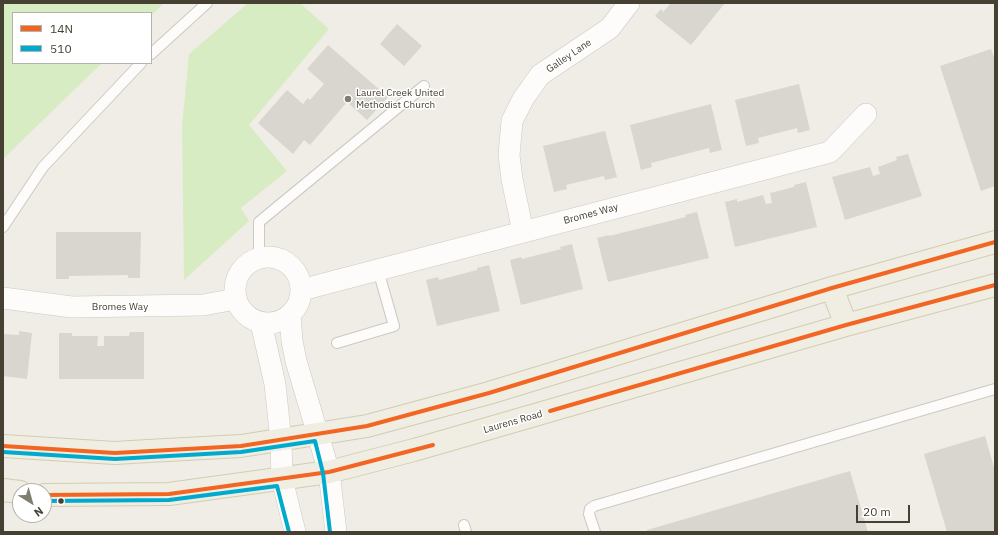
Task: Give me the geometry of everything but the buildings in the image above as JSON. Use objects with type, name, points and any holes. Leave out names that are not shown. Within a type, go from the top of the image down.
[{"type":"main road","points":[[3,446],[115,453],[241,446],[281,441],[367,426],[489,393],[832,288],[995,242]]},
{"type":"main road","name":"Laurens Road","points":[[52,496],[169,494],[329,472],[414,450],[846,325],[995,285]]},
{"type":"main road","points":[[832,288],[846,325]]},
{"type":"street","name":"Galley Lane","points":[[523,232],[512,180],[509,155],[512,121],[523,99],[540,75],[610,28],[629,3]]},
{"type":"street","name":"Bromes Way","points":[[301,290],[830,152],[866,114]]},
{"type":"street","points":[[259,258],[276,258],[291,266],[300,281],[301,290],[297,306],[290,315],[282,320],[272,323],[261,323],[251,319],[243,312],[236,299],[236,283],[240,273],[245,267],[259,258]]},
{"type":"street","name":"Bromes Way","points":[[3,298],[72,307],[195,306],[236,299]]},
{"type":"street","points":[[290,315],[292,341],[296,361],[305,394],[319,434],[329,472],[336,532]]},
{"type":"street","points":[[261,323],[275,384],[281,441],[282,478],[296,532]]},
{"type":"lane","points":[[152,53],[207,3]]},
{"type":"lane","points":[[3,227],[43,167],[140,64]]},
{"type":"lane","points":[[259,258],[259,222],[424,86]]},
{"type":"lane","points":[[337,343],[394,326],[378,270]]},
{"type":"lane","points":[[595,532],[589,514],[590,509],[594,506],[995,389]]},
{"type":"green space","points":[[3,3],[164,3],[152,15],[152,12],[12,12],[12,64],[101,64],[3,159]]},
{"type":"green space","points":[[248,3],[300,3],[329,29],[249,125],[287,171],[241,208],[249,221],[184,280],[182,126],[189,54]]},
{"type":"transit line","name":"14N","points":[[3,446],[115,453],[241,446],[367,426],[489,393],[832,288],[995,242]]},
{"type":"transit line","name":"14N","points":[[550,411],[846,325],[995,285]]},
{"type":"transit line","name":"510","points":[[3,452],[115,459],[241,452],[315,441],[323,473],[330,532]]},
{"type":"transit line","name":"14N","points":[[52,495],[169,494],[329,472],[433,445]]},
{"type":"transit line","name":"510","points":[[52,501],[169,500],[277,486],[289,532]]},
{"type":"place","name":"Laurel Creek United Methodist Church","points":[[348,99]]}]
